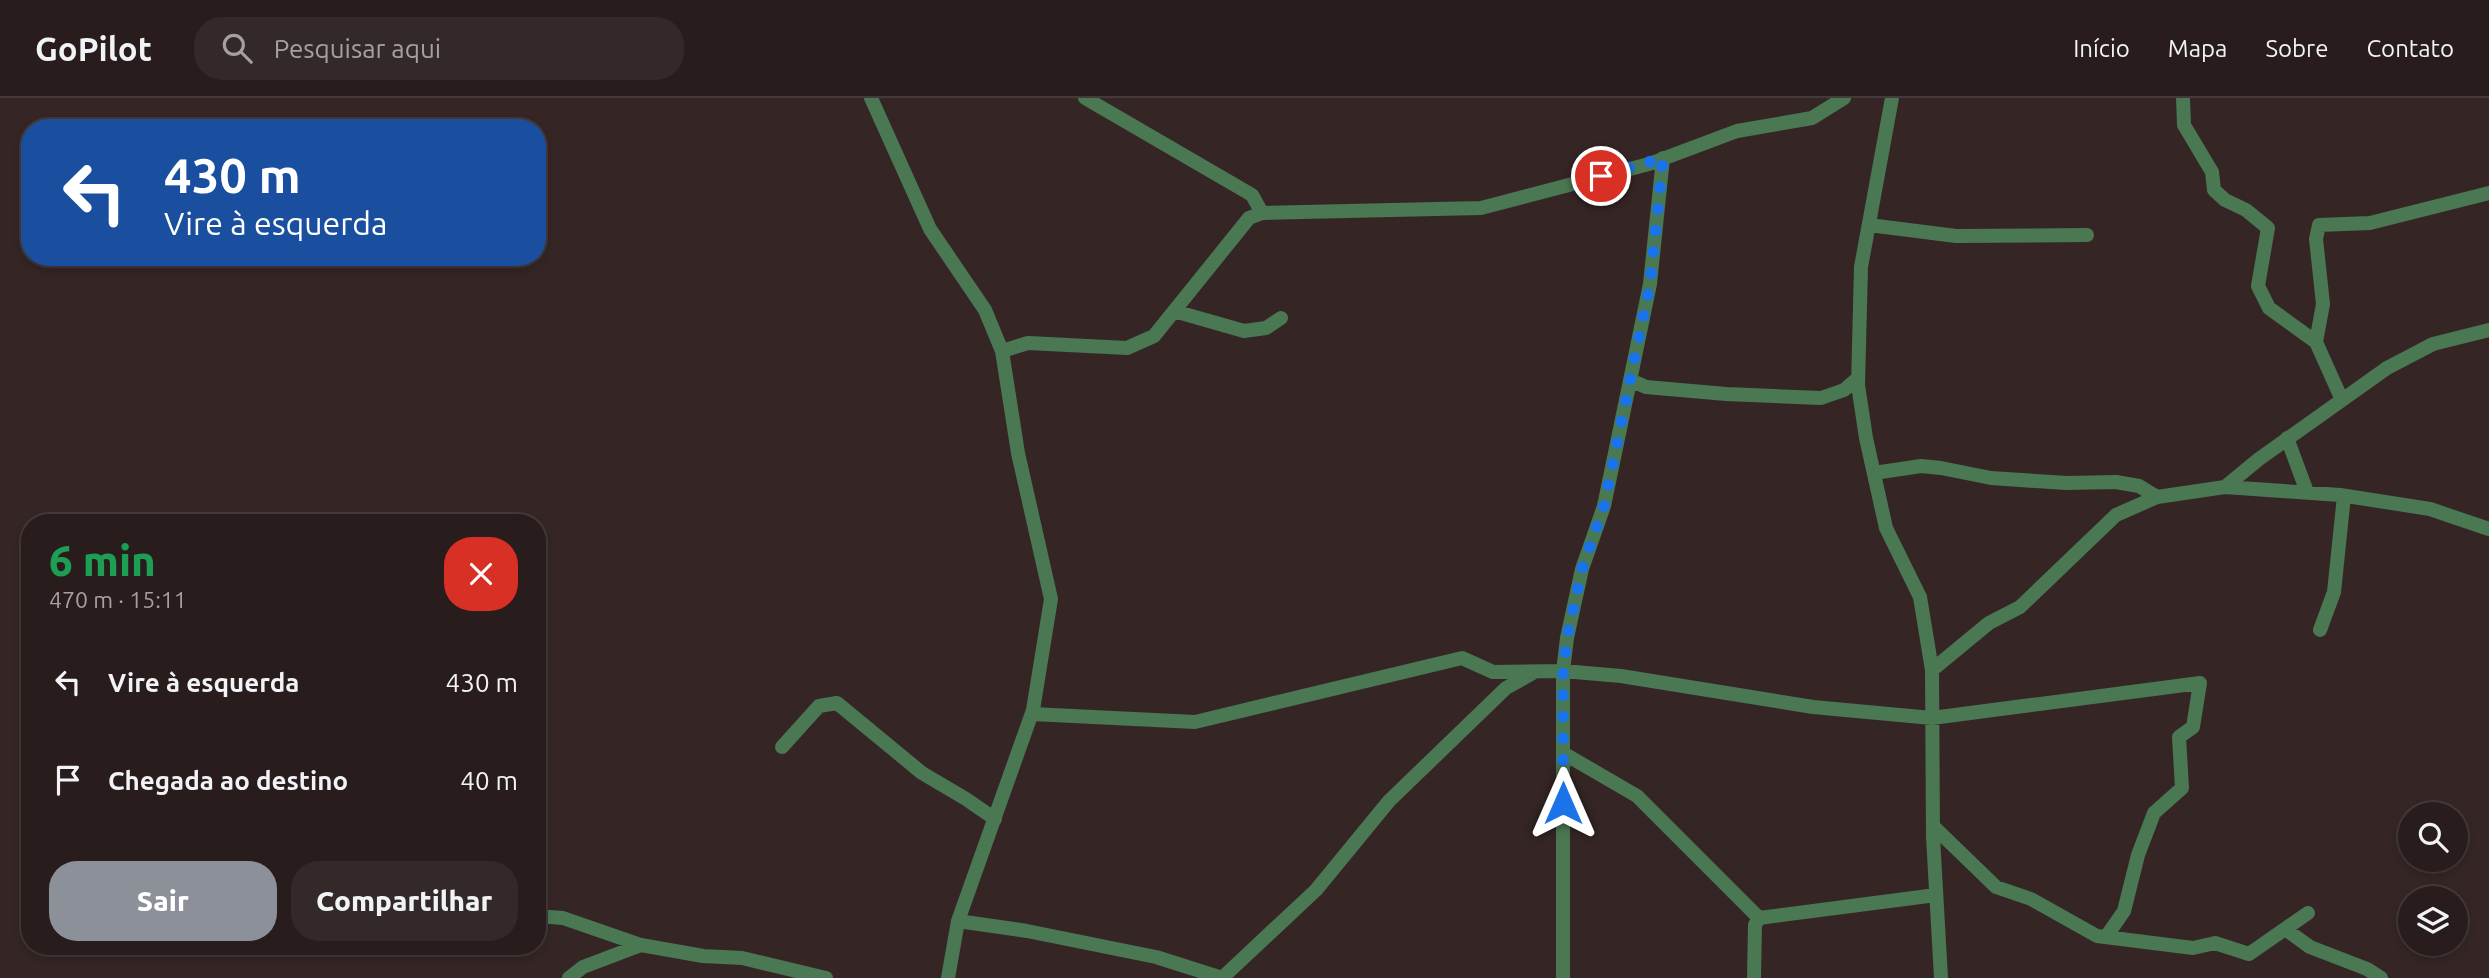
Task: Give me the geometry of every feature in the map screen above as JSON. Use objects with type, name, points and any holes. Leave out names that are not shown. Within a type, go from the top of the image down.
[{"type":"street","points":[[871,98],[930,229],[985,310],[1002,351],[1018,453],[1051,599],[1032,714],[958,921],[948,978]]},
{"type":"street","points":[[1085,98],[1252,195],[1262,213]]},
{"type":"street","points":[[1002,351],[1028,344],[1127,348],[1154,335],[1249,218],[1262,213],[1481,208],[1650,164],[1737,131],[1812,118],[1844,98]]},
{"type":"street","points":[[1892,98],[1861,267],[1858,378],[1866,438],[1886,528],[1920,597],[1932,670],[1933,826],[1941,978]]},
{"type":"street","points":[[2183,98],[2184,125],[2212,172],[2214,190],[2268,228],[2258,286],[2269,308],[2316,342],[2342,400]]},
{"type":"street","points":[[1563,978],[1563,671],[1567,638],[1582,569],[1604,506],[1650,284],[1663,158]]},
{"type":"street","points":[[2316,342],[2323,304],[2316,239],[2319,225],[2370,223],[2489,193]]},
{"type":"street","points":[[1869,225],[1956,236],[2087,235]]},
{"type":"street","points":[[1174,311],[1244,331],[1266,328],[1281,318]]},
{"type":"street","points":[[2225,487],[2287,438],[2387,368],[2421,350],[2453,338],[2489,330]]},
{"type":"street","points":[[1630,380],[1646,387],[1821,398],[1844,390],[1858,378]]},
{"type":"street","points":[[2287,438],[2307,492]]},
{"type":"street","points":[[1874,473],[1921,466],[1941,467],[1991,478],[2066,483],[2116,482],[2139,486],[2157,497]]},
{"type":"street","points":[[1932,670],[1989,622],[2020,607],[2116,515],[2157,497],[2225,487],[2307,492],[2430,509],[2489,529]]},
{"type":"street","points":[[2320,630],[2334,592],[2344,496]]},
{"type":"street","points":[[1032,714],[1195,722],[1462,658],[1493,672],[1563,671],[1621,676],[1813,707],[1932,718],[2200,683],[2193,727],[2179,737],[2182,788],[2154,813],[2138,855],[2124,911],[2106,937]]},
{"type":"street","points":[[958,921],[1027,931],[1156,957],[1222,978],[1316,890],[1389,801],[1506,688],[1534,672]]},
{"type":"street","points":[[782,747],[819,706],[836,703],[922,773],[995,819]]},
{"type":"street","points":[[1563,753],[1637,796],[1759,918]]},
{"type":"street","points":[[1933,826],[1996,887],[2031,899],[2097,936],[2193,948],[2215,943],[2249,954],[2308,914]]},
{"type":"street","points":[[1759,918],[1936,895]]},
{"type":"street","points":[[546,917],[563,918],[641,945],[703,956],[742,958],[826,978]]},
{"type":"street","points":[[1754,978],[1755,925],[1759,918]]},
{"type":"street","points":[[2285,929],[2310,947],[2367,969],[2381,978]]},
{"type":"street","points":[[569,978],[594,962],[641,945]]},
{"type":"route","points":[[1563,803],[1563,671],[1567,638],[1582,569],[1604,506],[1650,284],[1663,158],[1650,164],[1601,176]]}]
